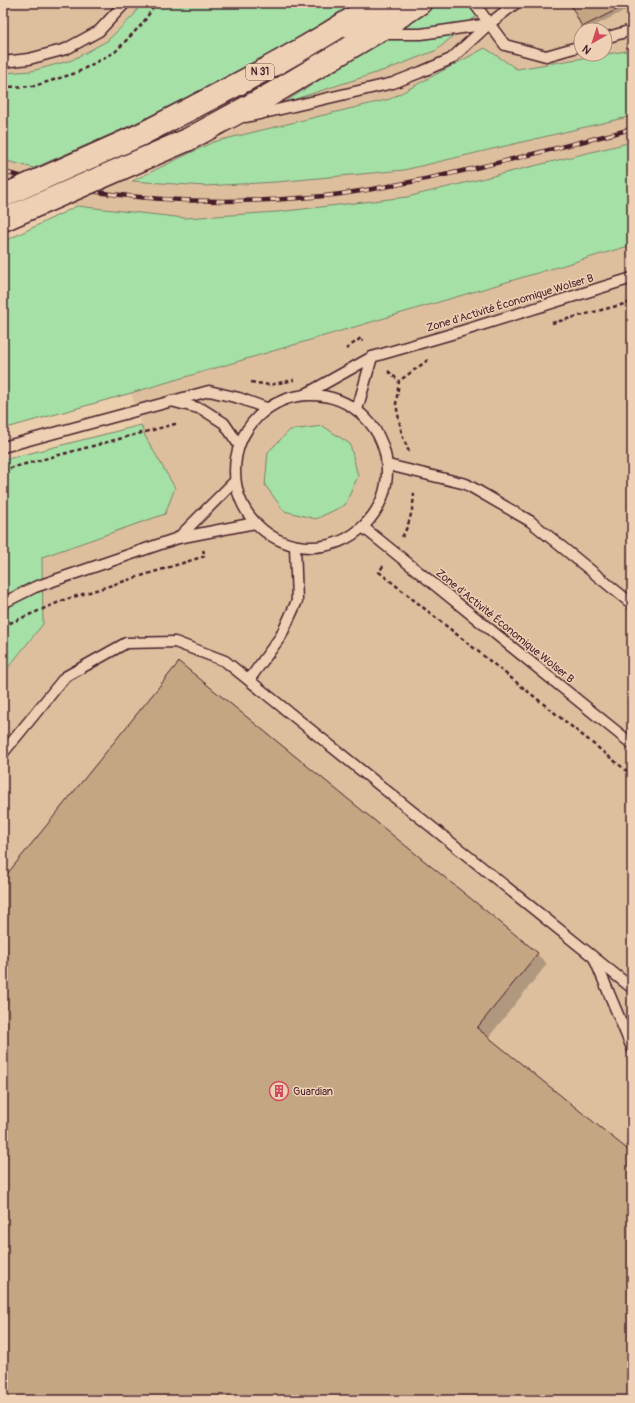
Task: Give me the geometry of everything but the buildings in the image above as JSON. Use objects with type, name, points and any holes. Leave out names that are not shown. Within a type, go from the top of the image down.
[{"type":"main road","name":"N 31","points":[[3,196],[140,135],[263,71],[376,3]]},
{"type":"main road","name":"N 31","points":[[3,220],[187,140],[270,95],[373,34],[420,3]]},
{"type":"lane","points":[[3,62],[29,59],[66,49],[99,31],[125,3]]},
{"type":"lane","points":[[304,47],[367,25],[400,3]]},
{"type":"lane","points":[[474,3],[505,45],[546,56],[573,48]]},
{"type":"lane","points":[[214,124],[393,83],[421,72],[451,58],[489,24],[516,3]]},
{"type":"lane","points":[[373,34],[421,34],[489,24]]},
{"type":"lane","points":[[613,36],[632,30]]},
{"type":"lane","name":"Zone d'Activité Économique Wolser B","points":[[304,394],[332,397],[357,410],[373,425],[383,444],[388,465],[386,488],[378,510],[364,527],[343,541],[320,547],[295,546],[273,538],[254,524],[241,504],[235,481],[234,462],[239,445],[250,424],[266,408],[284,399],[304,394],[372,357],[462,331],[632,278]]},
{"type":"lane","points":[[357,410],[372,357]]},
{"type":"lane","points":[[3,447],[209,391],[239,398],[266,408]]},
{"type":"lane","points":[[170,401],[202,410],[224,423],[239,445]]},
{"type":"lane","points":[[388,465],[466,484],[530,521],[632,604]]},
{"type":"lane","points":[[178,538],[235,481]]},
{"type":"lane","points":[[3,602],[35,587],[178,538],[254,524]]},
{"type":"lane","name":"Zone d'Activité Économique Wolser B","points":[[364,527],[632,744]]},
{"type":"lane","points":[[249,680],[281,636],[297,601],[295,546]]},
{"type":"lane","points":[[3,753],[65,677],[126,642],[175,642],[225,661],[632,988]]},
{"type":"lane","points":[[594,958],[632,1048]]},
{"type":"path","points":[[3,626],[64,600],[204,556],[199,534]]},
{"type":"shaded area","points":[[3,3],[141,3],[134,15],[107,41],[72,60],[32,71],[3,73]]},
{"type":"shaded area","points":[[495,3],[632,3],[632,50],[613,53],[613,22],[573,22],[573,60],[517,69],[485,48],[390,99],[213,142],[283,103],[391,68],[470,21]]},
{"type":"shaded area","points":[[632,116],[632,142],[407,197],[277,212],[185,218],[77,206],[3,190],[3,160],[34,168],[132,181],[205,186],[276,182],[404,170]]},
{"type":"shaded area","points":[[632,245],[632,1400],[3,1400],[3,674],[43,624],[42,557],[165,514],[175,488],[145,436],[131,393]]},
{"type":"green space","points":[[141,3],[354,3],[262,61],[194,96],[114,133],[34,168],[3,160],[3,73],[32,71],[72,60],[107,41],[134,15]]},
{"type":"green space","points":[[439,3],[495,3],[470,21],[437,50],[391,68],[283,103],[401,29]]},
{"type":"green space","points":[[485,48],[517,69],[573,60],[573,62],[613,62],[613,53],[632,50],[632,116],[404,170],[276,182],[205,186],[132,181],[213,142],[390,99]]},
{"type":"green space","points":[[632,142],[632,245],[131,393],[3,429],[3,242],[77,206],[185,218],[277,212],[407,197]]},
{"type":"green space","points":[[141,425],[145,436],[175,488],[165,514],[42,557],[43,624],[3,674],[3,460]]},
{"type":"green space","points":[[323,426],[350,444],[358,476],[345,505],[316,519],[284,511],[265,485],[268,452],[290,430]]},
{"type":"railway","points":[[3,172],[53,184],[128,196],[201,201],[250,201],[299,198],[341,194],[451,174],[632,129]]},
{"type":"place","name":"Guardian","points":[[279,1091]]}]
